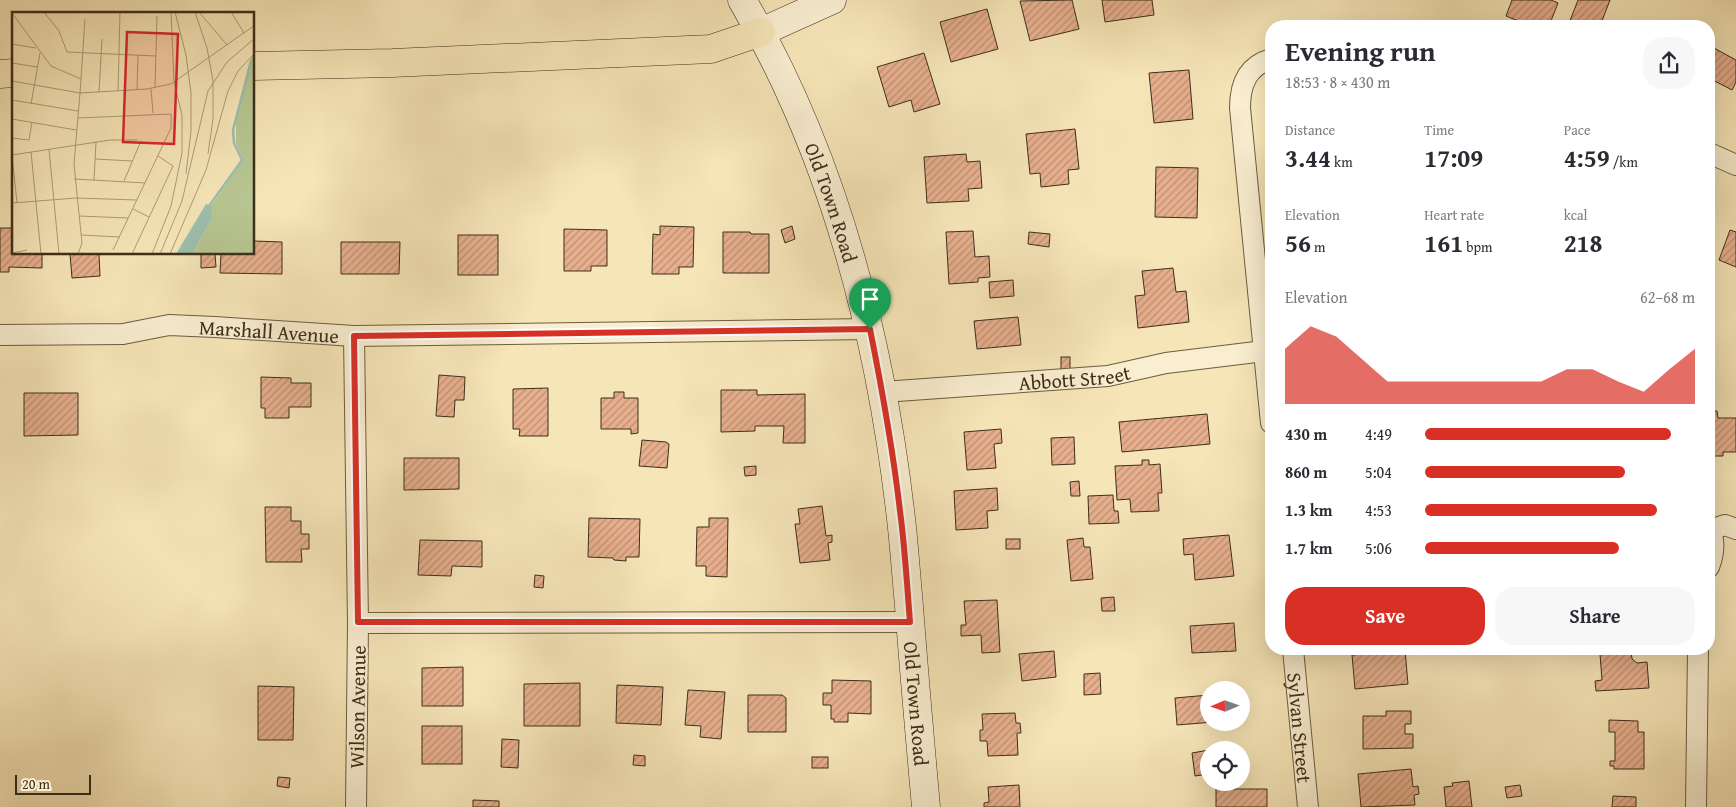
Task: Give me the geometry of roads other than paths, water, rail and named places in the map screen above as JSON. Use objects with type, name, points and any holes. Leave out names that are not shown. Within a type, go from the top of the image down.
[{"type":"highway","points":[[255,66],[392,63],[711,49],[761,32]]},
{"type":"main road","name":"Old Town Road","points":[[742,0],[761,32],[786,83],[817,158],[853,268],[870,329],[883,392],[900,512],[926,807]]},
{"type":"main road","points":[[761,32],[832,0]]},
{"type":"street","points":[[1265,62],[1252,69],[1244,80],[1240,95],[1265,361]]},
{"type":"street","points":[[1715,156],[1736,165]]},
{"type":"street","name":"Marshall Avenue","points":[[0,335],[123,334],[169,325],[354,336],[870,329]]},
{"type":"street","name":"Wilson Avenue","points":[[354,336],[358,622],[356,807]]},
{"type":"street","name":"Abbott Street","points":[[883,392],[1108,376],[1166,363],[1264,351]]},
{"type":"street","points":[[1715,528],[1725,525],[1736,529]]},
{"type":"street","points":[[358,622],[910,622]]},
{"type":"street","name":"Sylvan Street","points":[[1294,655],[1308,807]]},
{"type":"street","points":[[1696,807],[1698,655]]}]
